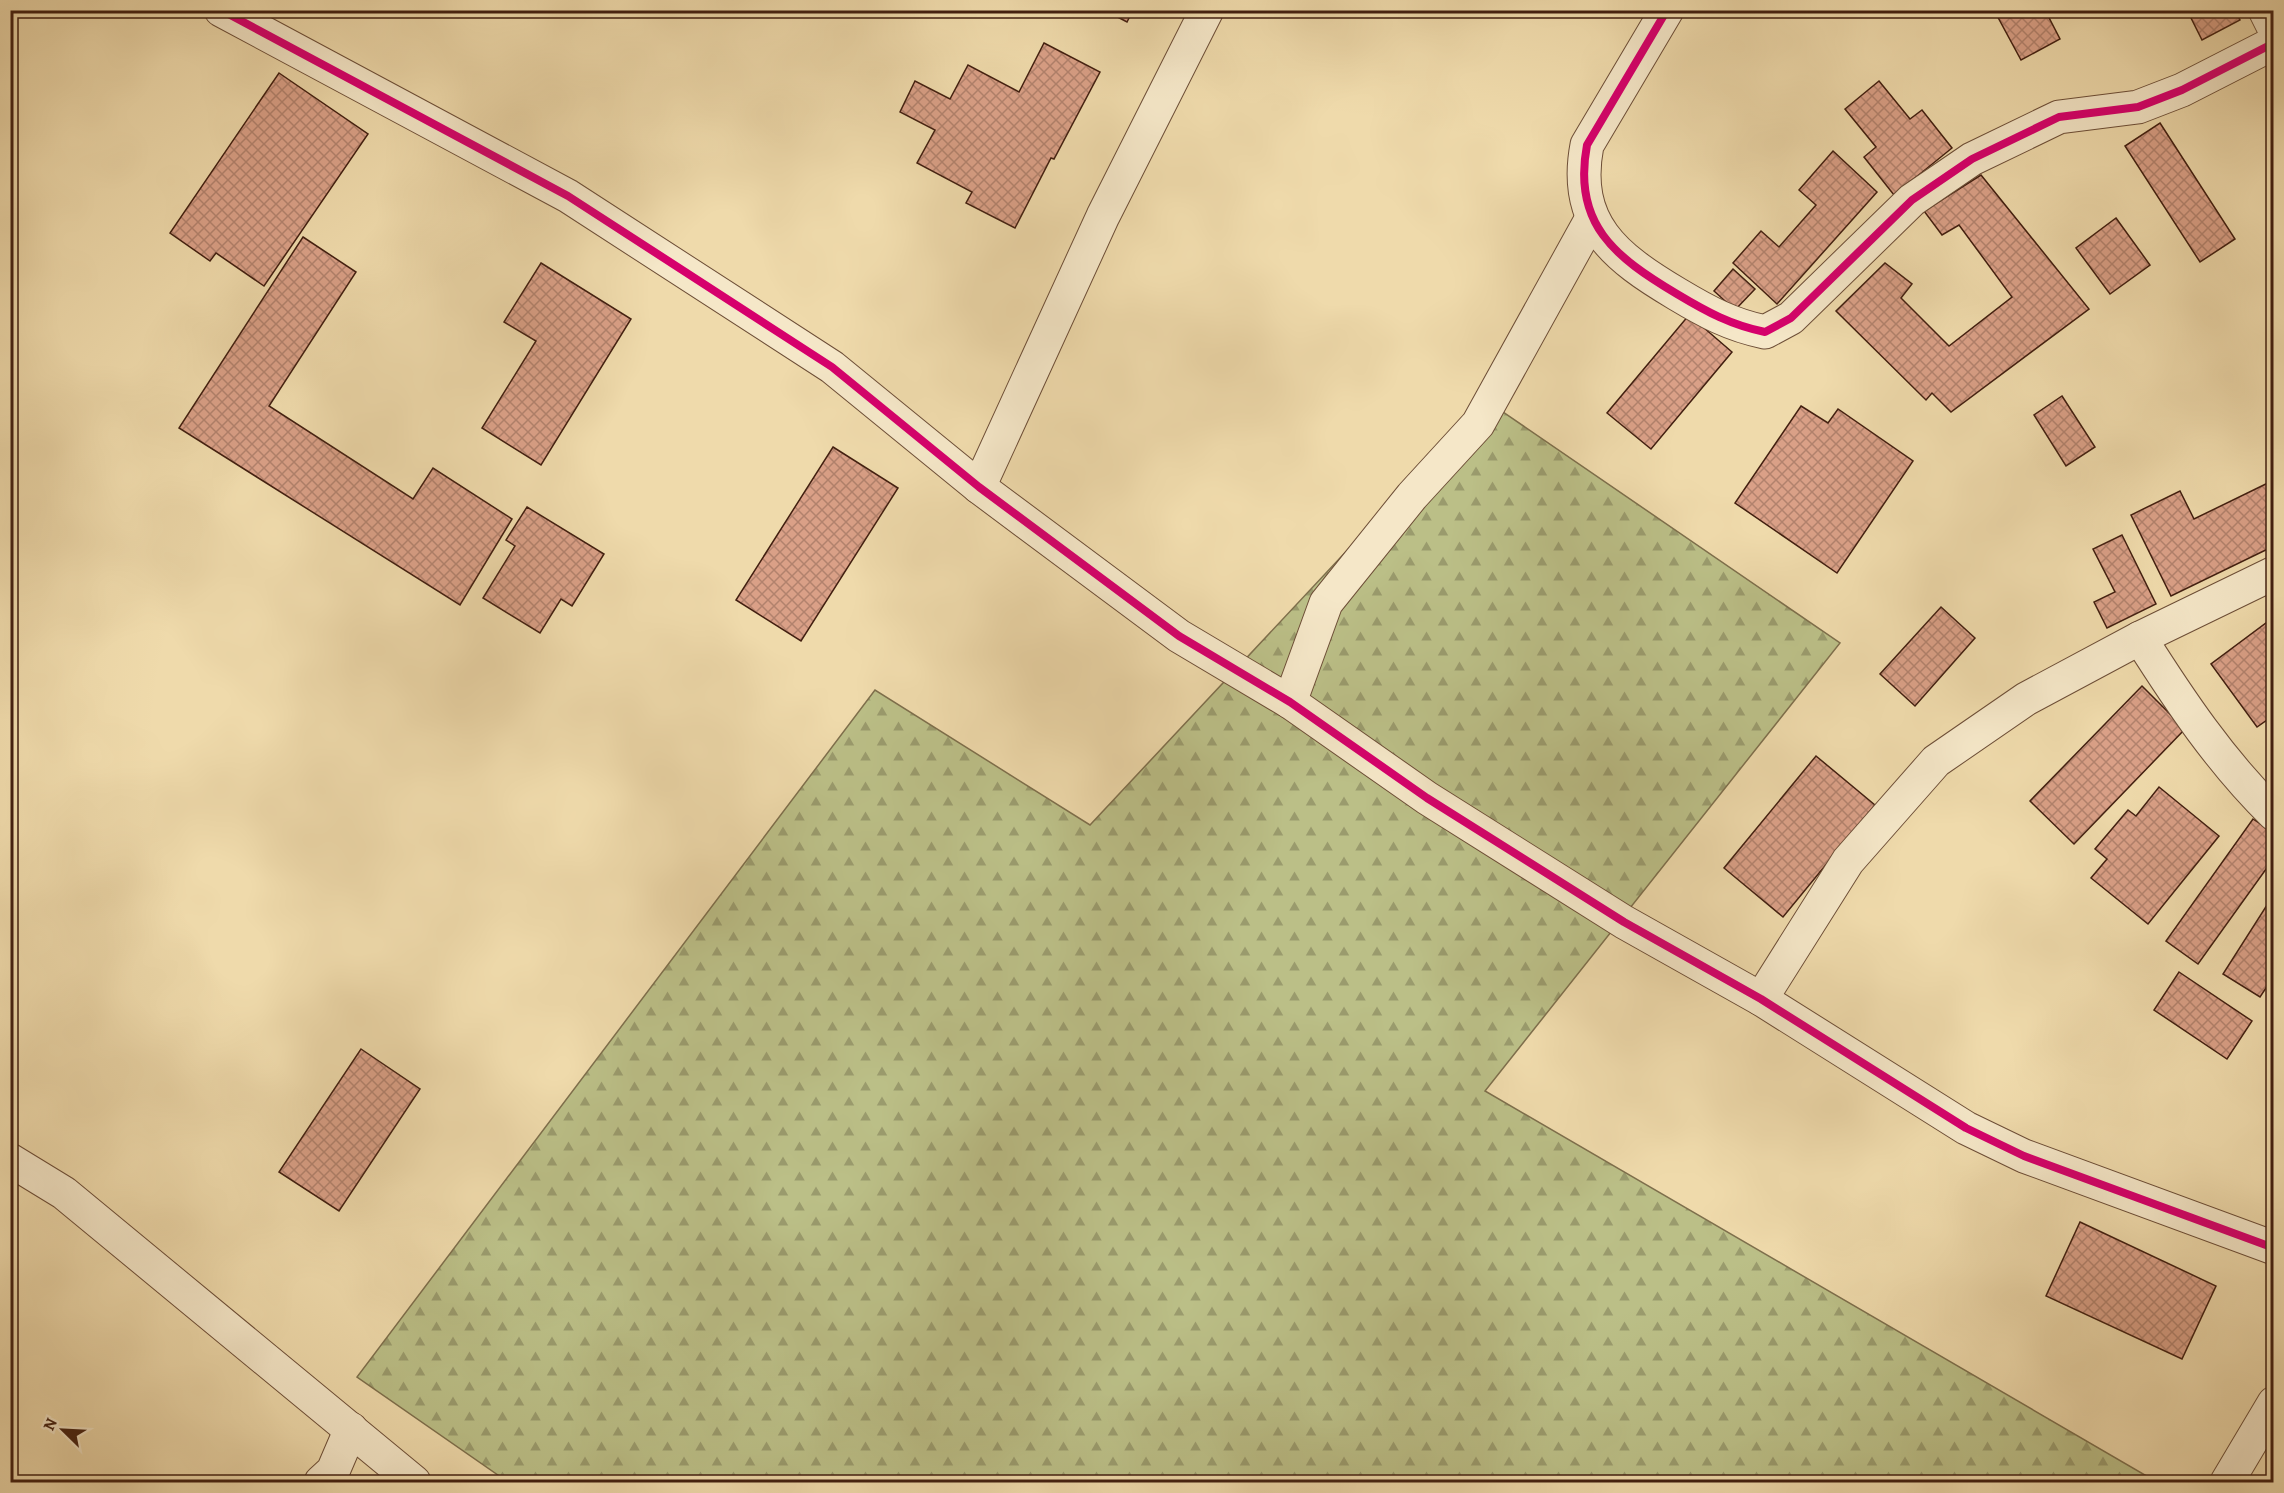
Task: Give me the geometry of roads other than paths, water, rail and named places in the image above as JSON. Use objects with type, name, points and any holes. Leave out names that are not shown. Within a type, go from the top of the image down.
[{"type":"street","points":[[221,10],[568,196],[832,367],[979,487],[1179,636],[1290,702],[1427,798],[1623,922],[1761,999],[1966,1128],[2024,1156],[2274,1248]]},
{"type":"street","points":[[979,487],[1103,216],[1207,10]]},
{"type":"street","points":[[1667,10],[1587,145],[1582,171],[1584,196],[1592,218],[1610,246],[1641,272],[1737,327],[1766,332],[1791,318],[1912,200],[1972,159],[2059,117],[2138,107],[2160,99],[2274,43]]},
{"type":"street","points":[[2265,10],[2274,28]]},
{"type":"street","points":[[1290,702],[1326,603],[1412,496],[1479,424],[1592,218]]},
{"type":"street","points":[[1761,999],[1848,861],[1936,761],[2026,699],[2140,638],[2274,573]]},
{"type":"street","points":[[2140,638],[2187,712],[2236,777],[2274,814]]},
{"type":"street","points":[[10,1160],[64,1193],[414,1482]]},
{"type":"street","points":[[2227,1482],[2274,1402]]},
{"type":"street","points":[[321,1482],[333,1471],[351,1429]]}]
